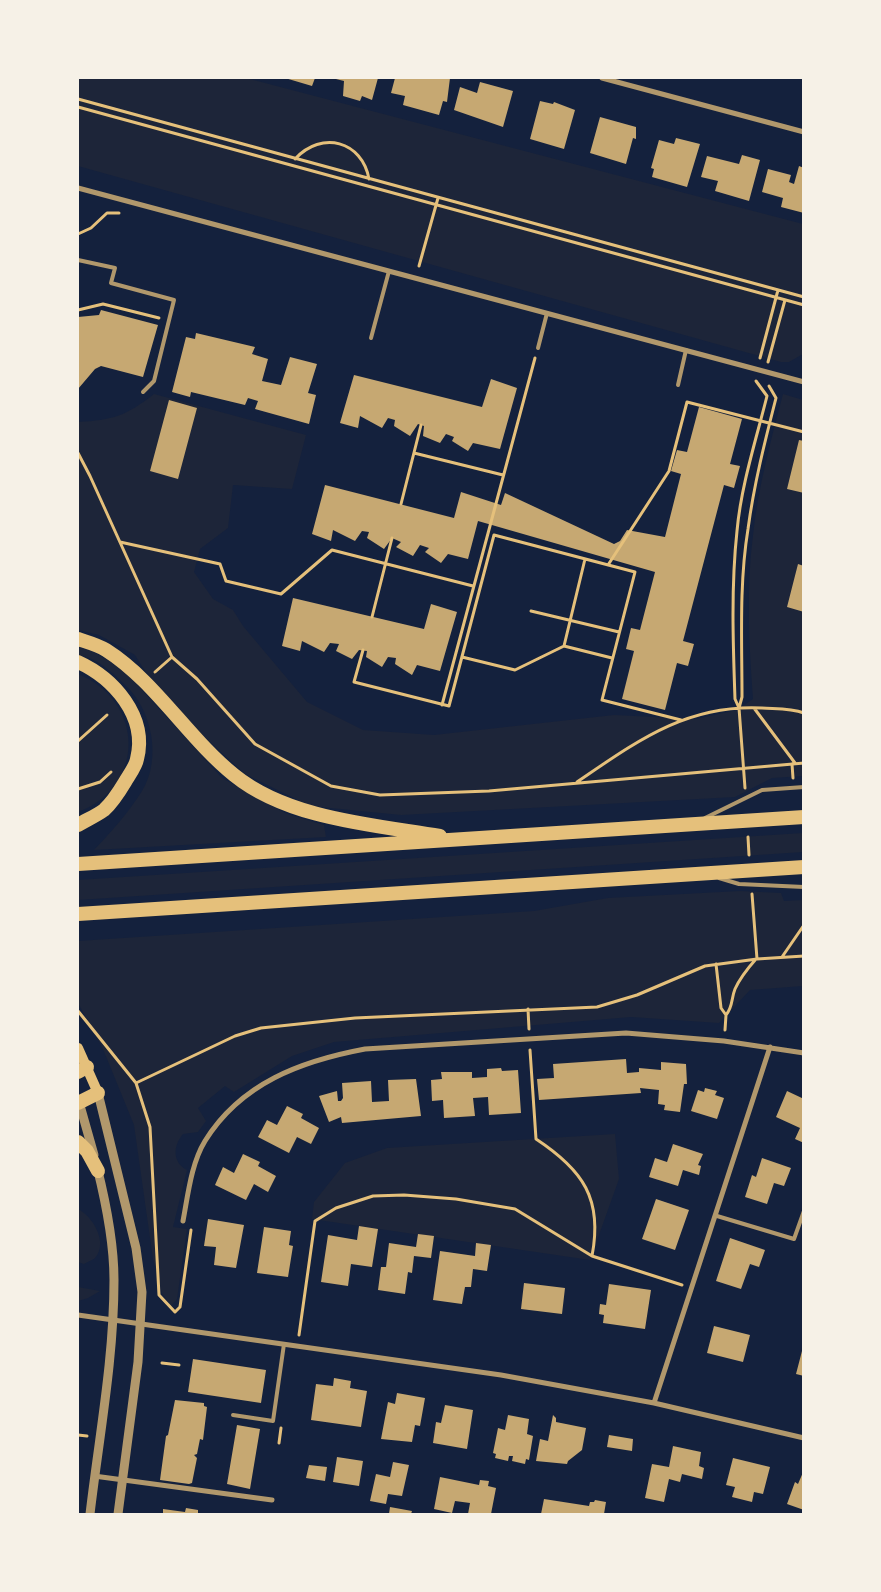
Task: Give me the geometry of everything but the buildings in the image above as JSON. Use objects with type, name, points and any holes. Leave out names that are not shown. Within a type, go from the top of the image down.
[{"type":"highway","points":[[78,639],[104,649],[127,665],[210,754],[235,776],[258,792],[291,806],[344,820],[463,840]]},
{"type":"highway","points":[[78,662],[101,675],[124,698],[134,718],[138,736],[137,759],[117,796],[104,809],[78,825]]},
{"type":"highway","points":[[78,864],[804,817]]},
{"type":"highway","points":[[78,914],[804,867]]},
{"type":"highway","points":[[78,1102],[98,1093]]},
{"type":"highway","points":[[78,1142],[87,1151],[98,1171]]},
{"type":"main road","points":[[78,1048],[82,1069],[98,1093]]},
{"type":"street","points":[[602,78],[625,80],[804,132]]},
{"type":"street","points":[[78,190],[804,382]]},
{"type":"street","points":[[183,1221],[194,1170],[204,1142],[224,1116],[247,1096],[276,1076],[306,1062],[364,1049],[626,1033],[724,1040],[804,1053]]},
{"type":"street","points":[[654,1403],[717,1216],[770,1047]]},
{"type":"street","points":[[98,1093],[138,1261],[142,1292],[140,1325],[118,1514]]},
{"type":"street","points":[[78,1102],[98,1171],[109,1230],[114,1279],[113,1320],[90,1514]]},
{"type":"street","points":[[78,1315],[492,1373],[654,1403],[804,1438]]},
{"type":"street","points":[[94,1476],[272,1500]]},
{"type":"lane","points":[[78,260],[115,268],[111,283],[174,300],[154,380],[143,392]]},
{"type":"lane","points":[[371,338],[389,271]]},
{"type":"lane","points":[[538,348],[547,313]]},
{"type":"lane","points":[[678,385],[686,350]]},
{"type":"lane","points":[[692,824],[762,790],[804,787]]},
{"type":"lane","points":[[702,874],[739,884],[804,887]]},
{"type":"lane","points":[[717,1216],[794,1239],[804,1211]]},
{"type":"lane","points":[[232,1415],[273,1420],[284,1344]]},
{"type":"path","points":[[78,99],[804,297]]},
{"type":"path","points":[[78,107],[804,305]]},
{"type":"path","points":[[295,158],[316,143],[342,144],[362,158],[369,179]]},
{"type":"path","points":[[419,266],[438,198]]},
{"type":"path","points":[[760,358],[778,290]]},
{"type":"path","points":[[769,361],[785,300]]},
{"type":"path","points":[[78,310],[103,304],[169,321]]},
{"type":"path","points":[[442,705],[502,475],[538,348]]},
{"type":"path","points":[[739,708],[734,699],[732,615],[737,529],[768,396],[765,390],[756,383],[756,377]]},
{"type":"path","points":[[740,727],[742,615],[747,530],[776,398],[775,392],[764,381]]},
{"type":"path","points":[[608,565],[669,471],[688,402],[804,432]]},
{"type":"path","points":[[401,504],[421,425]]},
{"type":"path","points":[[78,453],[172,657],[196,679],[255,744],[331,786],[380,795],[489,791],[799,763]]},
{"type":"path","points":[[414,453],[502,475]]},
{"type":"path","points":[[362,650],[354,682],[449,706],[494,535],[635,572],[602,700],[681,720]]},
{"type":"path","points":[[372,617],[392,538]]},
{"type":"path","points":[[120,542],[220,564],[226,581],[282,594],[332,550],[474,586]]},
{"type":"path","points":[[564,646],[585,559]]},
{"type":"path","points":[[531,611],[619,632]]},
{"type":"path","points":[[462,656],[515,670],[564,646],[612,658]]},
{"type":"path","points":[[151,675],[172,657]]},
{"type":"path","points":[[576,783],[637,742],[681,720],[710,712],[739,708],[795,710],[804,713]]},
{"type":"path","points":[[754,708],[799,763]]},
{"type":"path","points":[[78,741],[107,714]]},
{"type":"path","points":[[794,780],[799,763]]},
{"type":"path","points":[[78,789],[100,782],[115,764]]},
{"type":"path","points":[[782,957],[804,925]]},
{"type":"path","points":[[724,1040],[726,1015],[731,1009],[735,990],[741,978],[756,959],[755,934]]},
{"type":"path","points":[[136,1083],[235,1036],[261,1028],[355,1018],[597,1008],[637,995],[693,969],[756,959],[804,956]]},
{"type":"path","points":[[716,964],[721,1008],[726,1015]]},
{"type":"path","points":[[78,1011],[136,1083],[150,1127],[159,1295],[175,1312],[180,1307],[192,1226],[185,1208]]},
{"type":"path","points":[[530,1051],[536,1139],[558,1154],[576,1172],[590,1192],[595,1213],[596,1234],[592,1256]]},
{"type":"path","points":[[297,1346],[315,1221],[336,1208],[374,1196],[404,1194],[456,1199],[515,1209],[592,1256],[692,1289]]},
{"type":"path","points":[[162,1363],[179,1365]]},
{"type":"path","points":[[280,1430],[280,1442]]},
{"type":"path","points":[[78,1434],[90,1437]]},
{"type":"shaded area","points":[[78,78],[246,78],[803,224],[803,354],[789,362],[781,362],[78,166]]},
{"type":"shaded area","points":[[154,394],[306,435],[292,489],[233,485],[228,528],[200,549],[194,572],[213,599],[233,610],[243,626],[307,702],[363,730],[434,735],[614,715],[696,719],[737,710],[753,699],[749,637],[749,597],[755,517],[765,464],[783,394],[803,400],[803,441],[799,441],[787,489],[803,493],[803,566],[798,565],[787,607],[803,612],[803,776],[772,778],[735,797],[401,815],[310,806],[245,774],[199,732],[145,671],[135,655],[99,635],[78,630],[78,422],[119,416]]},
{"type":"shaded area","points":[[78,647],[92,651],[124,670],[222,778],[285,813],[324,825],[326,837],[94,850],[126,814],[142,791],[152,764],[153,750],[148,721],[134,695],[109,670],[91,659],[78,655]]},
{"type":"shaded area","points":[[78,674],[100,687],[116,703],[125,723],[129,744],[126,764],[116,784],[100,800],[78,812]]},
{"type":"shaded area","points":[[803,833],[803,852],[78,900],[78,880]]},
{"type":"shaded area","points":[[740,891],[781,893],[784,901],[803,900],[803,986],[750,990],[719,1023],[631,1017],[334,1042],[292,1056],[234,1092],[225,1086],[198,1108],[206,1121],[198,1132],[183,1134],[177,1144],[177,1158],[182,1167],[187,1170],[173,1227],[187,1229],[177,1299],[171,1306],[162,1293],[153,1259],[134,1125],[103,1049],[78,1003],[78,941],[534,911],[608,898]]},
{"type":"shaded area","points":[[615,1134],[619,1179],[590,1260],[312,1219],[314,1202],[345,1163],[387,1148]]},
{"type":"shaded area","points":[[78,1209],[89,1217],[93,1223],[97,1230],[100,1245],[99,1252],[95,1258],[84,1264],[78,1262]]},
{"type":"shaded area","points":[[78,1287],[100,1291],[78,1301]]}]
